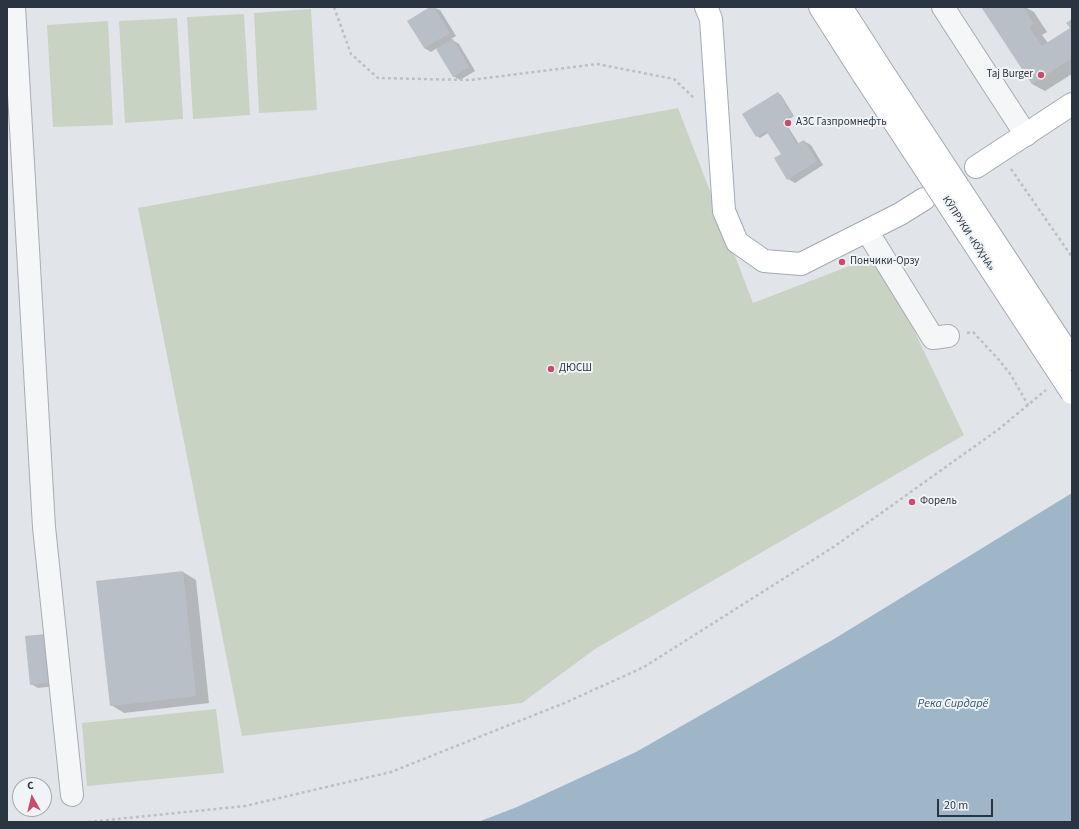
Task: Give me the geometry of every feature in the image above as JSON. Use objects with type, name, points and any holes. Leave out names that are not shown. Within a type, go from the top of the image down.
[{"type":"main road","points":[[706,7],[711,19],[724,211],[737,242],[764,261],[801,264],[868,231],[924,199]]},
{"type":"main road","points":[[820,7],[872,71]]},
{"type":"main road","points":[[841,7],[872,71]]},
{"type":"main road","name":"КӮПРУКИ «КӮҲНА»","points":[[872,71],[1072,359]]},
{"type":"main road","name":"КӮПРУКИ «КӮҲНА»","points":[[872,71],[1072,393]]},
{"type":"main road","points":[[976,167],[1072,104]]},
{"type":"street","points":[[14,7],[44,527],[72,795]]},
{"type":"street","points":[[943,7],[1026,135]]},
{"type":"street","points":[[868,231],[933,338],[948,336]]},
{"type":"path","points":[[334,7],[351,54],[378,78],[470,80],[597,64],[674,79],[696,99]]},
{"type":"path","points":[[1000,152],[1072,257]]},
{"type":"path","points":[[948,336],[973,332],[1011,375],[1028,405]]},
{"type":"path","points":[[88,822],[245,806],[390,772],[567,702],[644,667],[835,546],[999,429],[1050,386]]},
{"type":"green space","points":[[311,9],[317,110],[259,113],[254,13]]},
{"type":"green space","points":[[244,14],[250,115],[193,119],[187,17]]},
{"type":"green space","points":[[177,18],[183,119],[125,123],[119,21]]},
{"type":"green space","points":[[108,21],[113,125],[53,127],[47,25]]},
{"type":"green space","name":"ДЮСШ","points":[[678,108],[753,303],[878,255],[964,435],[595,649],[522,703],[242,736],[138,208]]},
{"type":"green space","points":[[216,709],[224,773],[87,786],[82,723]]},
{"type":"water","name":"Река Сирдарё","points":[[1072,493],[1072,822],[478,822],[517,807],[636,752],[834,639]]},
{"type":"building","points":[[430,7],[434,7],[450,33],[424,48],[407,21]]},
{"type":"building","points":[[981,7],[1023,7],[1034,24],[1029,27],[1042,46],[1070,28],[1066,23],[1072,19],[1072,58],[1032,84]]},
{"type":"building","points":[[453,39],[469,67],[453,77],[436,49]]},
{"type":"building","points":[[778,92],[792,115],[782,120],[797,144],[804,140],[817,161],[787,180],[774,158],[781,154],[766,131],[756,137],[742,114]]},
{"type":"building","points":[[183,571],[196,696],[110,706],[96,581]]},
{"type":"building","points":[[45,634],[50,682],[30,685],[25,636]]},
{"type":"place","name":"Taj Burger","points":[[1041,75]]},
{"type":"place","name":"АЗС Газпромнефть","points":[[788,123]]},
{"type":"place","name":"Пончики-Орзу","points":[[842,262]]},
{"type":"place","name":"ДЮСШ","points":[[551,369]]},
{"type":"place","name":"Форель","points":[[912,502]]}]
